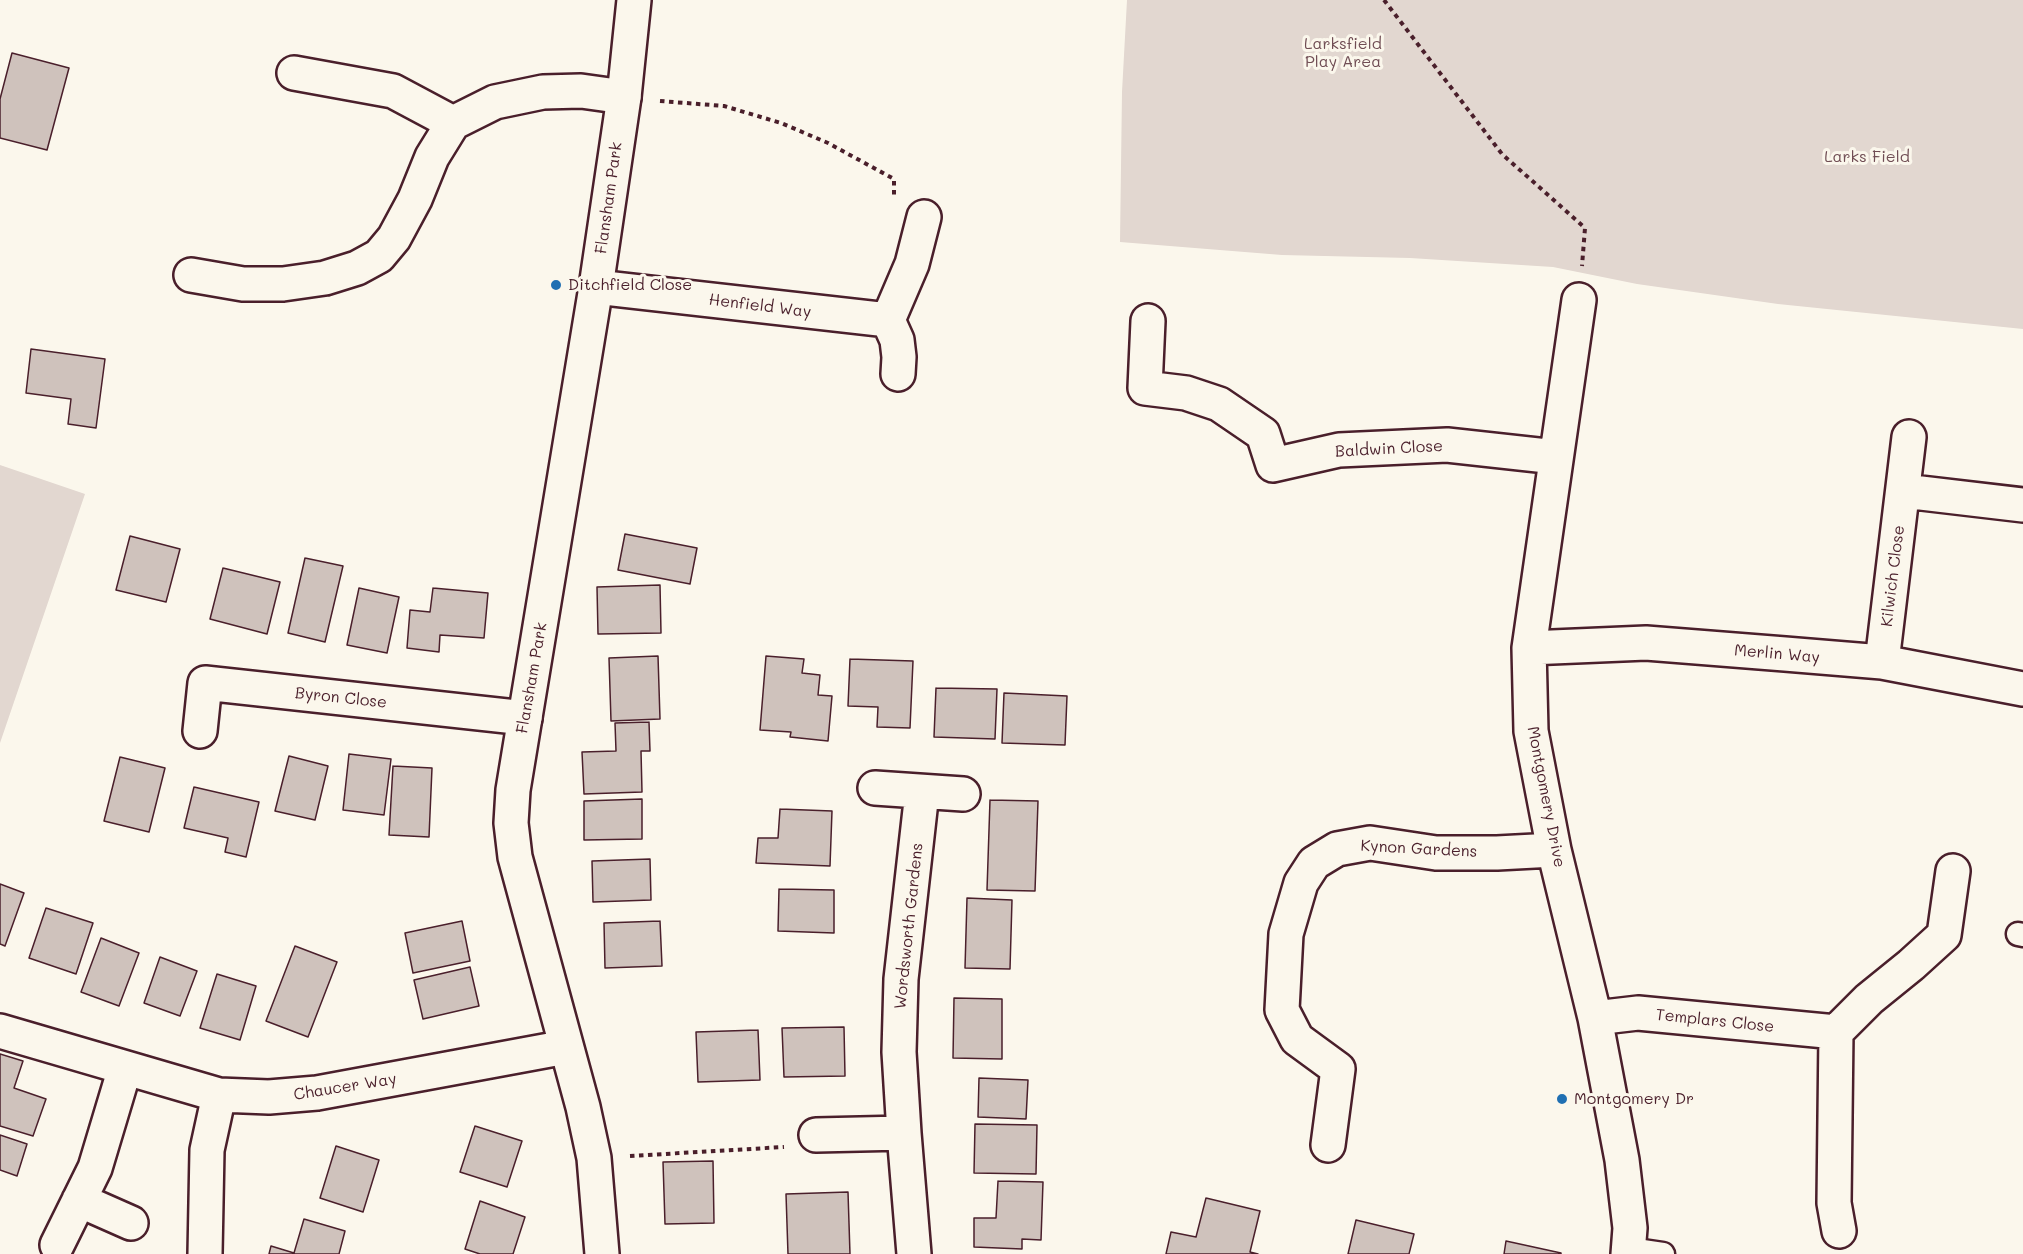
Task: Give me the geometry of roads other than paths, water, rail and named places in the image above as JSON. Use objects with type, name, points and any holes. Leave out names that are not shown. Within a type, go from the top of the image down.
[{"type":"street","name":"Flansham Park","points":[[602,1254],[594,1158],[583,1107],[516,857],[511,823],[513,790],[596,287],[624,97],[634,0]]},
{"type":"street","points":[[294,73],[393,91],[453,123]]},
{"type":"street","points":[[191,275],[243,284],[284,284],[325,278],[357,268],[379,256],[394,238],[415,199],[432,157],[453,123],[495,102],[543,92],[581,91],[624,97]]},
{"type":"street","points":[[898,375],[897,340],[888,320],[912,264],[924,217]]},
{"type":"street","name":"Henfield Way","points":[[596,287],[888,320]]},
{"type":"street","name":"Montgomery Drive","points":[[1579,300],[1529,648],[1531,730],[1554,850],[1595,1018],[1622,1160],[1630,1228],[1629,1251]]},
{"type":"street","name":"Baldwin Close","points":[[1148,321],[1145,388],[1186,393],[1219,404],[1263,434],[1273,465],[1339,450],[1447,445],[1556,457]]},
{"type":"street","name":"Kilwich Close","points":[[1882,662],[1909,437]]},
{"type":"street","points":[[1904,491],[2023,505]]},
{"type":"street","name":"Merlin Way","points":[[1529,648],[1646,643],[1882,662],[2023,689]]},
{"type":"street","name":"Byron Close","points":[[200,730],[206,682],[525,718]]},
{"type":"street","points":[[875,788],[963,794]]},
{"type":"street","name":"Wordsworth Gardens","points":[[914,1254],[899,1052],[901,979],[922,792]]},
{"type":"street","name":"Kynon Gardens","points":[[1328,1145],[1338,1069],[1297,1039],[1282,1010],[1286,934],[1301,883],[1314,863],[1337,849],[1370,843],[1436,853],[1554,850]]},
{"type":"street","points":[[1839,1231],[1834,1203],[1836,1032],[1869,999],[1944,935],[1953,871]]},
{"type":"street","name":"Templars Close","points":[[1595,1018],[1638,1013],[1836,1032]]},
{"type":"street","name":"Chaucer Way","points":[[0,1031],[219,1095],[269,1097],[317,1094],[566,1047]]},
{"type":"street","points":[[57,1245],[95,1168],[125,1068]]},
{"type":"street","points":[[205,1254],[207,1150],[219,1095]]},
{"type":"street","points":[[816,1135],[904,1133]]},
{"type":"street","points":[[79,1200],[131,1224]]},
{"type":"lane","points":[[1629,1251],[1664,1254]]},
{"type":"place","name":"Ditchfield Close","points":[[556,285]]},
{"type":"place","name":"Montgomery Dr","points":[[1562,1099]]},
{"type":"park label","name":"Larksfield Play Area","points":[[1343,53]]},
{"type":"park label","name":"Larks Field","points":[[1867,157]]}]
